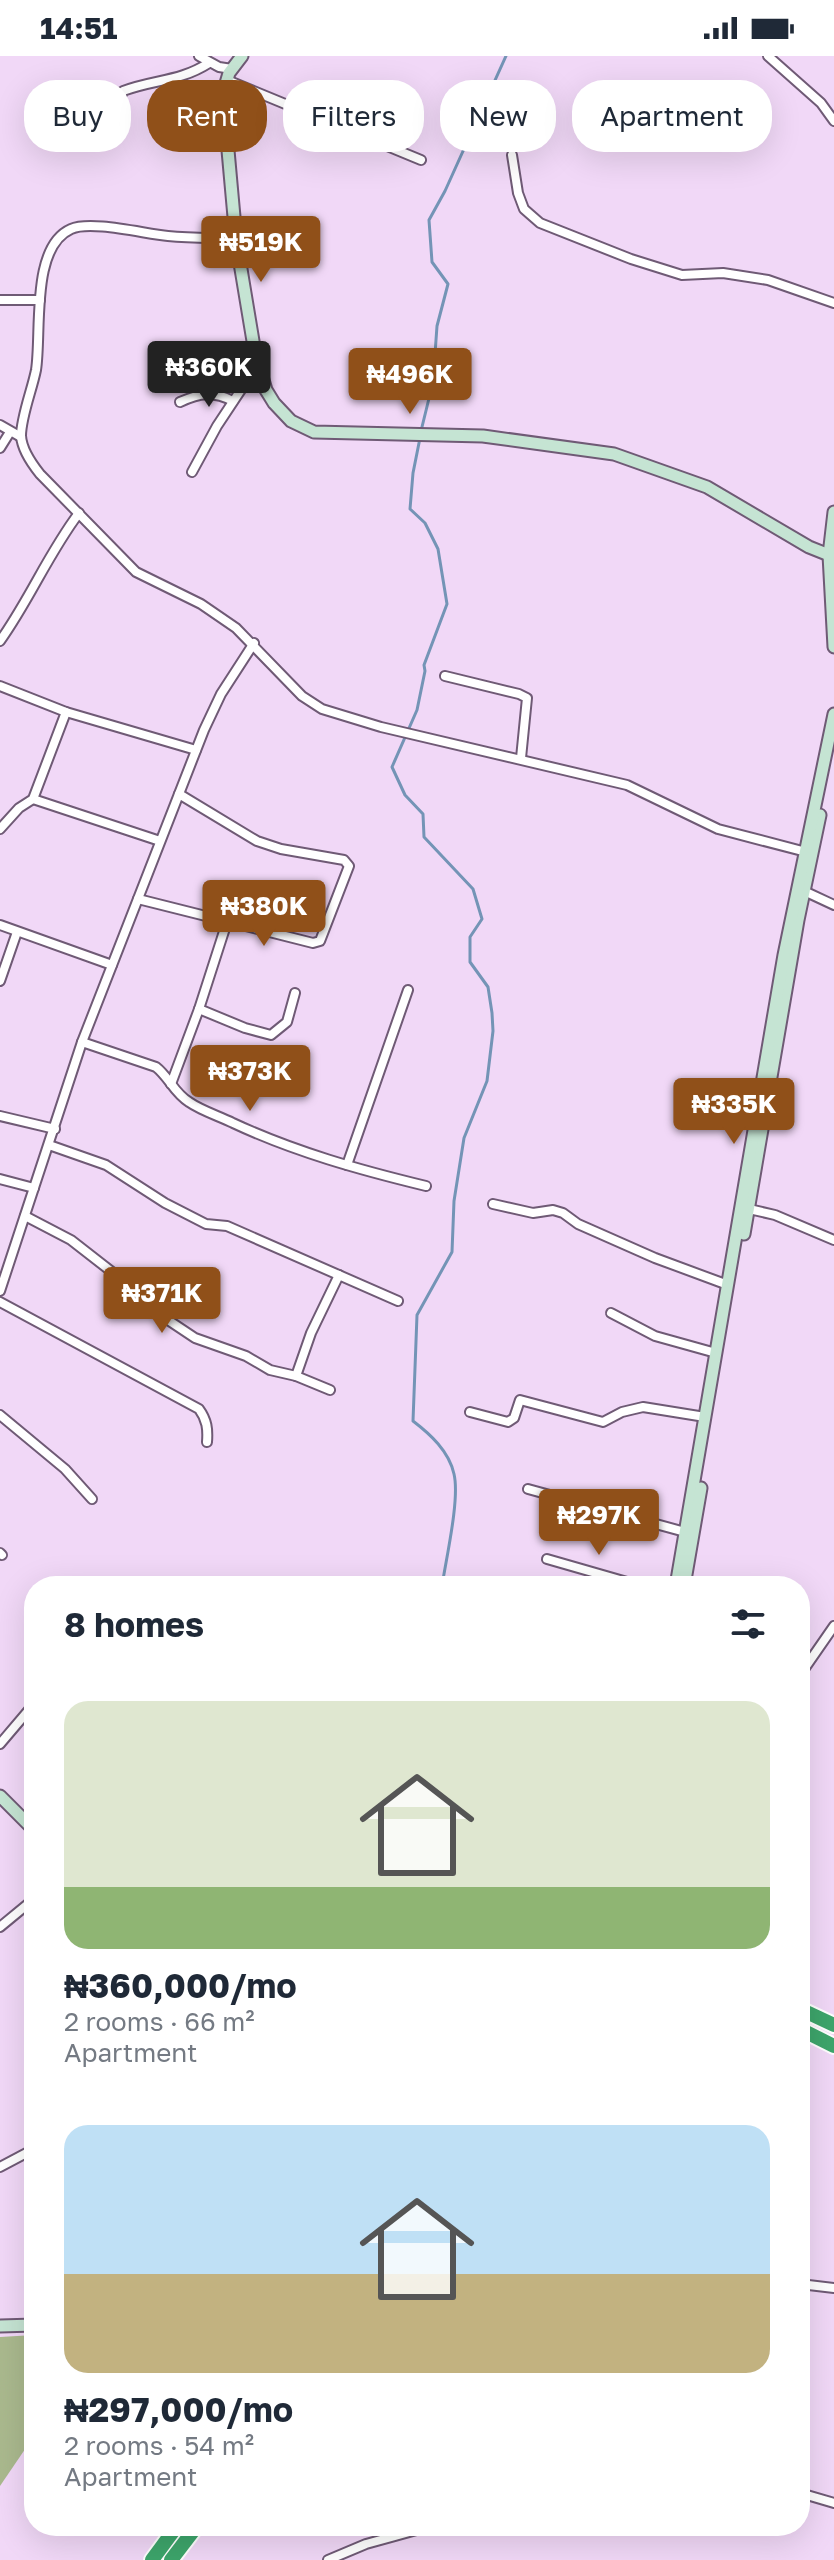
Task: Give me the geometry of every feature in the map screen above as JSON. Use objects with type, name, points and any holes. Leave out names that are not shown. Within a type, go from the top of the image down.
[{"type":"highway","points":[[810,2014],[834,2025]]},
{"type":"highway","points":[[810,2034],[834,2046]]},
{"type":"highway","points":[[152,2560],[170,2536]]},
{"type":"highway","points":[[171,2560],[189,2536]]},
{"type":"street","points":[[199,56],[229,75],[421,160]]},
{"type":"street","points":[[242,56],[229,75],[224,114],[236,239],[258,364],[266,390],[281,413],[302,428],[324,433],[483,436],[614,454],[707,487],[809,547],[831,556]]},
{"type":"street","points":[[768,56],[821,103],[834,121]]},
{"type":"street","points":[[131,88],[190,75],[209,63]]},
{"type":"street","points":[[512,155],[524,209],[540,223],[631,259],[682,275],[723,273],[768,280],[834,303]]},
{"type":"street","points":[[236,239],[75,227],[59,235],[52,244],[40,300],[36,367],[21,437],[29,460],[40,474],[136,572],[201,604],[254,643],[312,704],[381,727],[627,785],[718,829],[808,852]]},
{"type":"street","points":[[0,300],[40,300]]},
{"type":"street","points":[[192,472],[258,364]]},
{"type":"street","points":[[180,402],[205,393],[215,393],[233,401]]},
{"type":"street","points":[[0,425],[21,437]]},
{"type":"street","points":[[0,448],[10,432]]},
{"type":"street","points":[[834,512],[831,556],[834,647]]},
{"type":"street","points":[[0,641],[18,616],[56,544],[79,513]]},
{"type":"street","points":[[0,1291],[82,1042],[160,841],[221,694],[254,643]]},
{"type":"street","points":[[445,676],[527,698],[521,758]]},
{"type":"street","points":[[0,686],[66,712],[196,750]]},
{"type":"street","points":[[0,829],[19,808],[33,799],[66,712]]},
{"type":"street","points":[[686,1576],[834,714]]},
{"type":"street","points":[[678,1576],[784,955],[834,750]]},
{"type":"street","points":[[138,899],[313,943],[320,941],[342,887],[348,862],[257,841],[179,794]]},
{"type":"street","points":[[33,799],[160,841]]},
{"type":"street","points":[[804,891],[834,905]]},
{"type":"street","points":[[171,1084],[227,922]]},
{"type":"street","points":[[0,925],[112,965]]},
{"type":"street","points":[[0,981],[17,932]]},
{"type":"street","points":[[347,1165],[408,990]]},
{"type":"street","points":[[199,1009],[271,1035],[287,1022],[295,993]]},
{"type":"street","points":[[82,1042],[156,1067],[166,1074],[178,1094],[190,1103],[272,1141],[426,1186]]},
{"type":"street","points":[[0,1116],[55,1129]]},
{"type":"street","points":[[49,1145],[106,1165],[165,1203],[206,1224],[227,1226],[398,1301]]},
{"type":"street","points":[[0,1179],[34,1188]]},
{"type":"street","points":[[493,1204],[533,1213],[553,1210],[563,1213],[578,1224],[655,1258],[728,1285]]},
{"type":"street","points":[[749,1209],[775,1215],[834,1240]]},
{"type":"street","points":[[25,1216],[71,1240],[148,1300],[168,1320],[195,1338],[246,1356],[270,1370],[296,1376],[330,1390]]},
{"type":"street","points":[[296,1376],[311,1333],[339,1275]]},
{"type":"street","points":[[0,1302],[199,1409],[208,1428],[207,1442]]},
{"type":"street","points":[[611,1313],[655,1336],[716,1353]]},
{"type":"street","points":[[470,1412],[508,1422],[514,1418],[520,1400],[603,1422],[622,1412],[643,1407],[705,1417]]},
{"type":"street","points":[[0,1415],[65,1469],[92,1499]]},
{"type":"street","points":[[528,1489],[685,1532]]},
{"type":"street","points":[[547,1559],[606,1576]]},
{"type":"street","points":[[810,1661],[834,1626]]},
{"type":"street","points":[[0,1744],[24,1716]]},
{"type":"street","points":[[0,1796],[24,1820]]},
{"type":"street","points":[[0,1927],[24,1907]]},
{"type":"street","points":[[0,2167],[24,2154]]},
{"type":"street","points":[[810,2285],[834,2288]]},
{"type":"street","points":[[0,2326],[24,2325]]},
{"type":"street","points":[[810,2496],[834,2503]]},
{"type":"street","points":[[328,2560],[395,2536]]},
{"type":"green space","points":[[24,2336],[24,2451],[0,2486],[0,2337]]},
{"type":"waterway","points":[[421,431],[433,382],[437,326],[448,284],[432,262],[429,220],[506,56]]},
{"type":"waterway","points":[[420,438],[410,509],[425,523],[438,549],[447,604],[424,665],[417,710],[392,767],[405,795],[423,814],[424,837],[473,889],[482,919],[470,937],[470,962],[488,987],[493,1031],[487,1081],[464,1138],[454,1201],[452,1252],[417,1315],[413,1421],[443,1451],[454,1474],[454,1513],[444,1576]]}]
